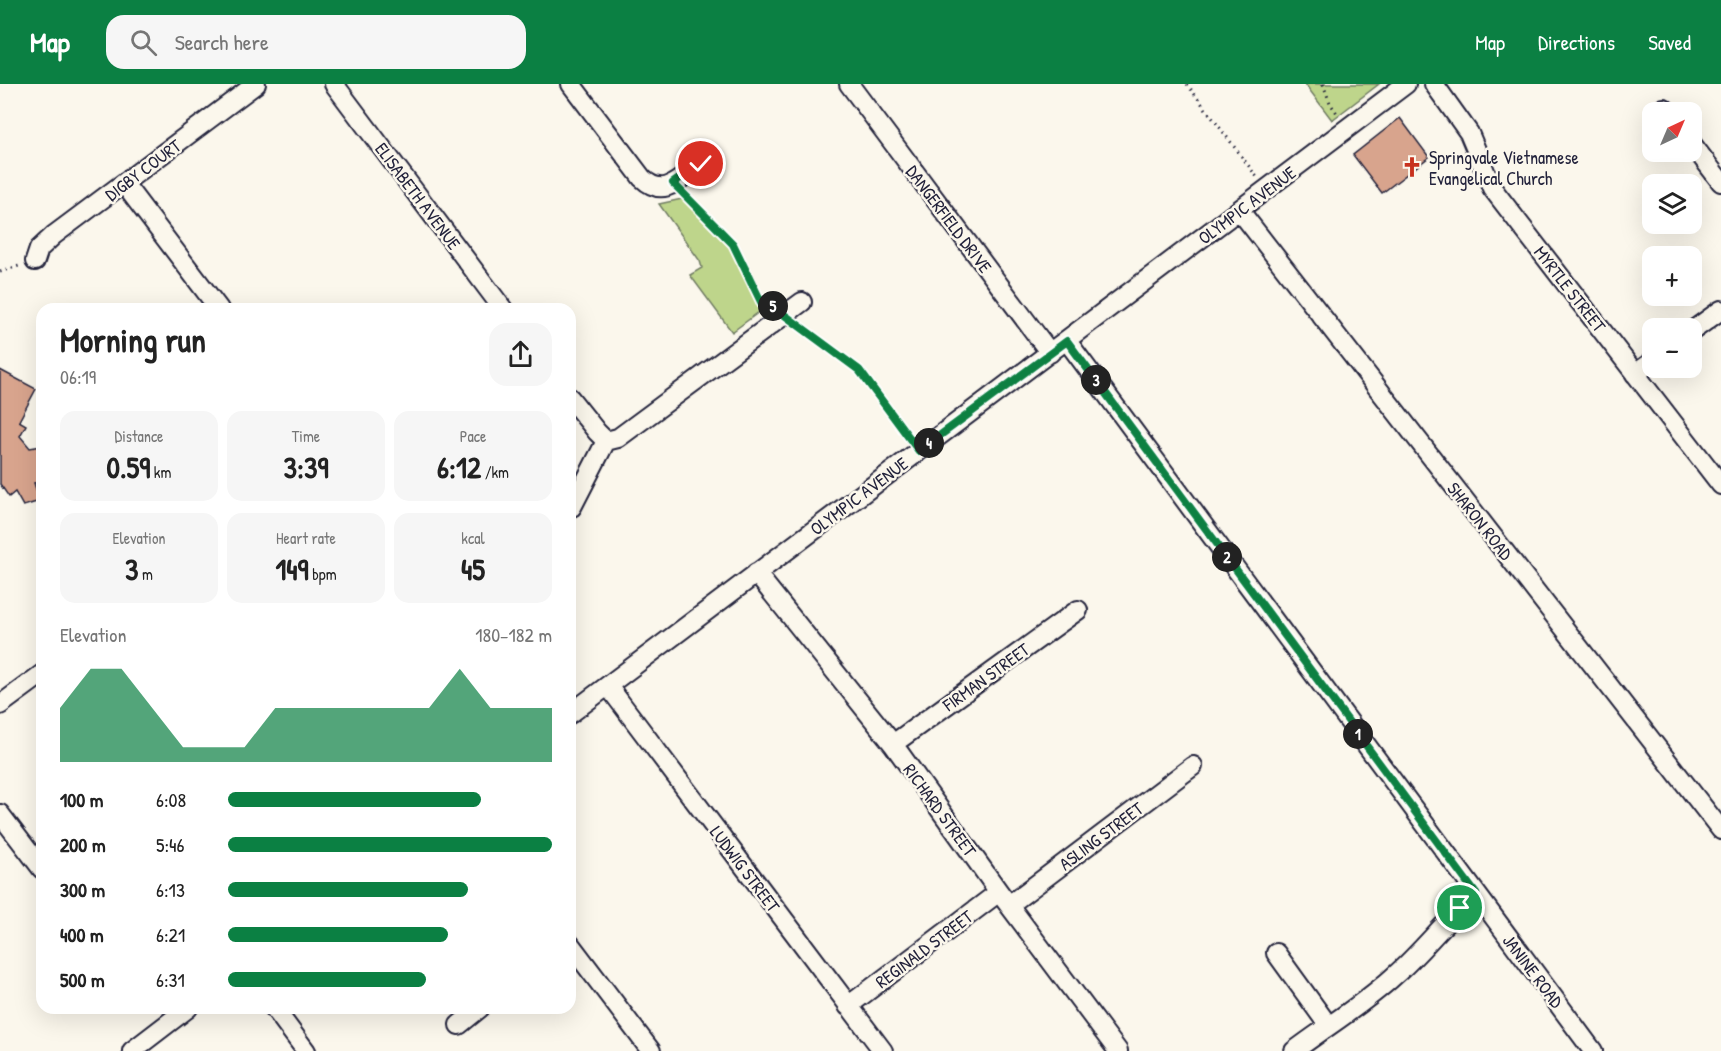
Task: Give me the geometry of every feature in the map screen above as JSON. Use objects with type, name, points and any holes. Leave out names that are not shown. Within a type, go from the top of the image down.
[{"type":"street","name":"DIGBY COURT","points":[[35,261],[39,249],[54,235],[125,185],[256,84]]},
{"type":"street","name":"ELISABETH AVENUE","points":[[334,84],[498,303]]},
{"type":"street","points":[[571,84],[642,178],[655,188],[661,189],[673,183],[701,164]]},
{"type":"street","name":"DANGERFIELD DRIVE","points":[[849,84],[1050,353]]},
{"type":"street","name":"OLYMPIC AVENUE","points":[[576,710],[1406,84]]},
{"type":"street","name":"MYRTLE STREET","points":[[1434,84],[1469,133],[1492,188],[1721,485]]},
{"type":"street","points":[[1702,157],[1721,182]]},
{"type":"street","points":[[125,185],[214,303]]},
{"type":"street","name":"SHARON ROAD","points":[[1240,211],[1720,826]]},
{"type":"street","points":[[576,499],[606,441],[618,438],[802,302]]},
{"type":"street","points":[[1702,324],[1721,310]]},
{"type":"street","name":"JANINE ROAD","points":[[1067,341],[1593,1051]]},
{"type":"street","points":[[1635,374],[1642,369]]},
{"type":"street","points":[[576,406],[606,441]]},
{"type":"street","name":"RICHARD STREET","points":[[756,573],[893,744],[1004,899],[1118,1051]]},
{"type":"street","name":"FIRMAN STREET","points":[[893,744],[1078,610]]},
{"type":"street","points":[[0,705],[36,678]]},
{"type":"street","name":"LUDWIG STREET","points":[[608,686],[882,1051]]},
{"type":"street","name":"ASLING STREET","points":[[1004,899],[1193,766]]},
{"type":"street","points":[[0,814],[36,861]]},
{"type":"street","points":[[1294,1051],[1392,978],[1422,951],[1460,908],[1476,894]]},
{"type":"street","name":"REGINALD STREET","points":[[848,1006],[1004,899]]},
{"type":"street","points":[[576,952],[651,1051]]},
{"type":"street","points":[[1276,953],[1328,1025]]},
{"type":"street","points":[[132,1051],[180,1014]]},
{"type":"street","points":[[278,1014],[306,1051]]},
{"type":"street","points":[[459,1025],[473,1014]]},
{"type":"path","points":[[1187,84],[1268,190]]},
{"type":"path","points":[[1322,85],[1330,103],[1348,128]]},
{"type":"path","points":[[673,183],[733,244],[765,310],[771,305],[859,370],[919,451]]},
{"type":"path","points":[[0,272],[35,261]]},
{"type":"green space","points":[[1305,84],[1379,84],[1332,120]]},
{"type":"green space","points":[[691,197],[735,243],[767,306],[732,332],[690,275],[702,268],[700,261],[659,204]]},
{"type":"building","points":[[1400,118],[1429,157],[1382,193],[1353,155]]},
{"type":"building","points":[[0,370],[36,389],[19,421],[26,425],[20,436],[30,448],[36,447],[36,483],[34,483],[36,502],[23,506],[15,492],[9,497],[0,484]]},
{"type":"place","name":"Springvale Vietnamese Evangelical Church","points":[[1412,167]]},
{"type":"route","points":[[701,164],[673,183],[733,244],[765,310],[771,305],[859,370],[919,451],[1067,341],[1476,894],[1460,908]]}]
